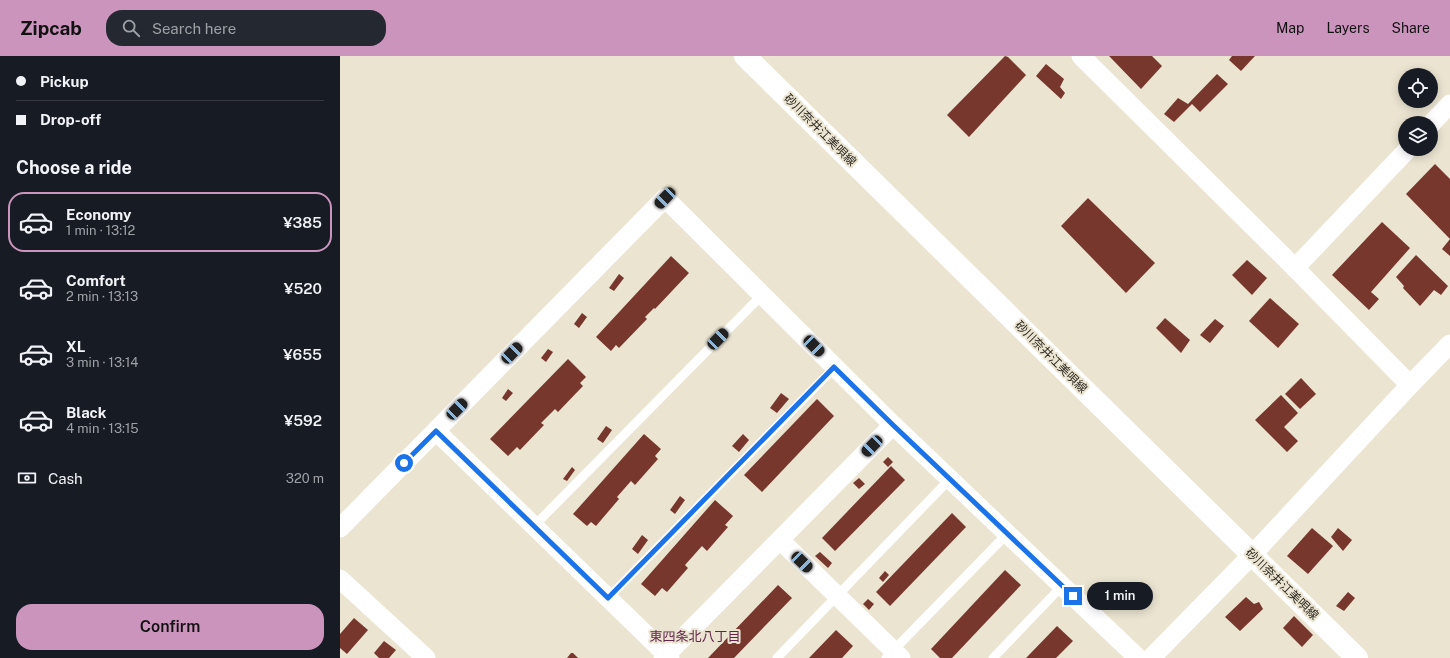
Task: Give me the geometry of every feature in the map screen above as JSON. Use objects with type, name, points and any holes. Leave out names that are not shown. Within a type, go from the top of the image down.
[{"type":"main road","name":"砂川奈井江美唄線","points":[[745,56],[1357,658]]},
{"type":"street","points":[[1081,56],[1295,268],[1410,385]]},
{"type":"street","points":[[1438,117],[1450,104]]},
{"type":"street","points":[[1295,268],[1401,156]]},
{"type":"street","points":[[340,528],[665,198],[893,425],[1138,658]]},
{"type":"street","points":[[1151,658],[1252,555],[1450,344]]},
{"type":"street","points":[[436,431],[608,598],[666,657],[893,425]]},
{"type":"street","points":[[780,540],[837,595],[894,656]]},
{"type":"street","points":[[340,579],[426,658]]},
{"type":"lane","points":[[534,526],[762,295]]},
{"type":"lane","points":[[608,598],[834,367]]},
{"type":"lane","points":[[777,658],[950,479]]},
{"type":"lane","points":[[894,656],[1007,534]]},
{"type":"lane","points":[[993,658],[1062,586]]},
{"type":"building","points":[[1005,56],[1008,57],[1026,75],[969,137],[947,115]]},
{"type":"building","points":[[1109,56],[1152,56],[1162,66],[1141,89]]},
{"type":"building","points":[[1232,56],[1255,56],[1241,71],[1229,60]]},
{"type":"building","points":[[1046,64],[1064,79],[1060,87],[1065,93],[1061,99],[1036,76]]},
{"type":"building","points":[[1217,74],[1228,84],[1200,112],[1192,104],[1174,122],[1164,114],[1178,98],[1188,104]]},
{"type":"building","points":[[1435,164],[1450,179],[1450,239],[1406,194]]},
{"type":"building","points":[[1088,198],[1155,263],[1126,293],[1061,226]]},
{"type":"building","points":[[1382,222],[1410,248],[1371,292],[1379,299],[1369,310],[1332,275]]},
{"type":"building","points":[[1450,239],[1450,256],[1442,249]]},
{"type":"building","points":[[1416,255],[1448,286],[1441,295],[1434,290],[1420,306],[1403,288],[1404,286],[1396,277]]},
{"type":"building","points":[[671,256],[689,273],[655,309],[654,308],[645,317],[647,319],[619,348],[616,345],[611,351],[596,337]]},
{"type":"building","points":[[1247,260],[1267,278],[1252,295],[1232,275]]},
{"type":"building","points":[[619,274],[624,278],[614,291],[609,288]]},
{"type":"building","points":[[1270,298],[1299,324],[1278,348],[1249,321]]},
{"type":"building","points":[[582,313],[587,317],[579,328],[574,324]]},
{"type":"building","points":[[1165,318],[1190,340],[1181,353],[1156,328]]},
{"type":"building","points":[[1215,319],[1224,326],[1210,343],[1200,335]]},
{"type":"building","points":[[548,349],[553,352],[546,362],[541,358]]},
{"type":"building","points":[[568,359],[586,377],[580,383],[583,386],[558,412],[555,409],[541,423],[544,425],[520,450],[517,447],[508,456],[490,439]]},
{"type":"building","points":[[1301,378],[1316,394],[1300,409],[1285,394]]},
{"type":"building","points":[[508,389],[513,393],[506,401],[502,398]]},
{"type":"building","points":[[781,393],[789,399],[777,413],[770,408]]},
{"type":"building","points":[[1281,395],[1298,413],[1284,427],[1298,441],[1287,452],[1255,420]]},
{"type":"building","points":[[817,399],[834,416],[762,492],[744,475]]},
{"type":"building","points":[[606,426],[612,430],[603,443],[597,439]]},
{"type":"building","points":[[644,434],[661,449],[655,456],[658,459],[635,485],[631,481],[617,497],[619,499],[596,526],[591,522],[587,526],[573,514]]},
{"type":"building","points":[[743,434],[749,440],[739,452],[732,446]]},
{"type":"building","points":[[888,457],[893,462],[888,467],[883,462]]},
{"type":"building","points":[[891,466],[905,480],[835,551],[822,538]]},
{"type":"building","points":[[572,467],[575,470],[567,481],[563,479]]},
{"type":"building","points":[[859,478],[865,484],[859,489],[853,483]]},
{"type":"building","points":[[680,496],[685,500],[675,514],[670,510]]},
{"type":"building","points":[[715,500],[733,516],[725,525],[728,527],[707,551],[702,546],[685,565],[688,568],[667,592],[662,588],[655,596],[641,584]]},
{"type":"building","points":[[952,513],[966,527],[890,606],[876,592]]},
{"type":"building","points":[[1312,528],[1333,546],[1308,574],[1287,556]]},
{"type":"building","points":[[1338,528],[1352,540],[1343,551],[1331,537]]},
{"type":"building","points":[[642,535],[648,540],[638,554],[632,549]]},
{"type":"building","points":[[820,552],[832,563],[828,568],[815,556]]},
{"type":"building","points":[[1005,570],[1021,585],[952,658],[940,658],[931,649]]},
{"type":"building","points":[[885,571],[889,575],[883,582],[879,578]]},
{"type":"building","points":[[778,585],[792,598],[734,658],[708,658]]},
{"type":"building","points":[[1348,592],[1355,598],[1344,611],[1336,606]]},
{"type":"building","points":[[1246,597],[1254,604],[1259,602],[1263,609],[1240,631],[1225,617]]},
{"type":"building","points":[[868,599],[874,604],[869,610],[863,604]]},
{"type":"building","points":[[1294,616],[1313,635],[1302,647],[1283,628]]},
{"type":"building","points":[[354,618],[368,630],[347,654],[340,648],[340,634]]},
{"type":"building","points":[[1057,626],[1073,641],[1056,658],[1026,658]]},
{"type":"building","points":[[836,630],[853,646],[842,658],[809,658]]},
{"type":"building","points":[[384,641],[396,650],[389,658],[379,658],[374,653]]},
{"type":"building","points":[[571,653],[573,653],[578,658],[567,658]]},
{"type":"district","name":"東四条北八丁目","points":[[695,636]]},
{"type":"route","points":[[404,463],[436,431],[608,598],[834,367],[1073,596]]}]
